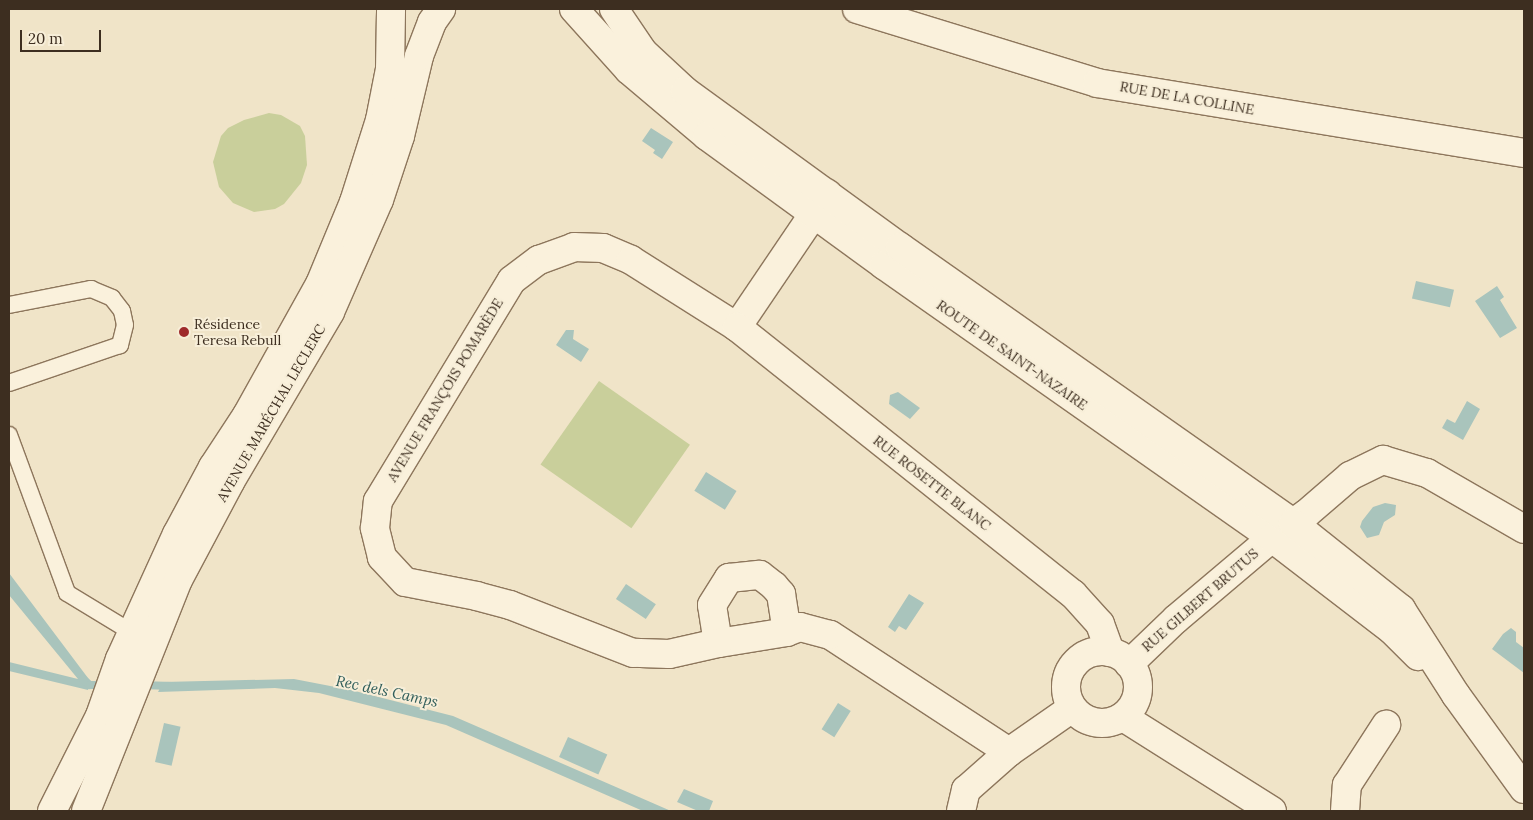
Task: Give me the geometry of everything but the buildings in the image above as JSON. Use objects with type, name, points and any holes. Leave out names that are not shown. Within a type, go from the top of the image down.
[{"type":"street","name":"AVENUE MARÉCHAL LECLERC","points":[[86,811],[111,718],[144,634],[177,534],[212,467],[262,391],[299,325],[328,266],[354,202],[380,120],[390,69],[391,9]]},
{"type":"street","name":"AVENUE MARÉCHAL LECLERC","points":[[144,634],[330,312],[379,200],[400,136],[419,56],[432,22],[441,9]]},
{"type":"street","name":"ROUTE DE SAINT-NAZAIRE","points":[[574,9],[629,70],[707,136],[820,203]]},
{"type":"street","name":"ROUTE DE SAINT-NAZAIRE","points":[[614,9],[643,52],[685,91],[820,203],[1282,531],[1401,609],[1456,695],[1524,789]]},
{"type":"street","name":"RUE DE LA COLLINE","points":[[857,9],[1097,83],[1312,120],[1523,148]]},
{"type":"street","points":[[737,327],[820,203]]},
{"type":"street","name":"AVENUE FRANÇOIS POMARÈDE","points":[[737,327],[631,260],[603,248],[574,247],[539,260],[512,280],[492,309],[378,501],[375,528],[382,557],[405,582],[477,596],[510,606],[633,653],[669,654],[718,643],[787,632],[800,627],[830,635],[1009,752]]},
{"type":"street","name":"RUE ROSETTE BLANC","points":[[737,327],[1073,594],[1100,624],[1120,658]]},
{"type":"street","name":"RUE GILBERT BRUTUS","points":[[1120,658],[1176,619],[1350,476],[1383,460],[1427,473],[1524,529]]},
{"type":"street","points":[[718,643],[712,606],[729,578],[760,575],[774,586],[781,594],[787,632]]},
{"type":"street","points":[[1092,653],[1120,658],[1136,674],[1137,698],[1131,709],[1123,717],[1112,722],[1090,722],[1072,708],[1066,697],[1065,684],[1068,672],[1075,662],[1092,653]]},
{"type":"street","points":[[961,811],[966,790],[1009,752],[1072,708]]},
{"type":"street","points":[[1123,717],[1272,811]]},
{"type":"street","name":"AVENUE MARÉCHAL LECLERC","points":[[52,811],[111,718]]},
{"type":"street","points":[[1345,811],[1348,785],[1386,725]]},
{"type":"lane","points":[[9,305],[92,289],[112,298],[122,311],[125,325],[120,345],[9,383]]},
{"type":"lane","points":[[9,434],[66,593],[144,634]]},
{"type":"green space","points":[[269,113],[281,115],[300,126],[305,136],[307,165],[301,183],[284,204],[275,209],[254,212],[233,203],[219,187],[213,162],[221,136],[228,128],[244,120]]},
{"type":"green space","points":[[599,381],[690,445],[631,528],[540,465]]},
{"type":"water","points":[[651,128],[673,142],[662,159],[653,153],[655,150],[642,141]]},
{"type":"water","points":[[1416,281],[1454,290],[1450,307],[1412,299]]},
{"type":"water","points":[[1497,286],[1504,297],[1500,300],[1517,328],[1500,338],[1475,301]]},
{"type":"water","points":[[566,330],[574,330],[573,339],[589,349],[581,362],[556,345]]},
{"type":"water","points":[[898,392],[920,408],[910,419],[889,404],[890,395]]},
{"type":"water","points":[[1467,401],[1480,409],[1463,440],[1442,428],[1447,419],[1455,423]]},
{"type":"water","points":[[706,472],[737,491],[725,510],[694,491]]},
{"type":"water","points":[[1385,503],[1396,505],[1395,515],[1384,522],[1379,535],[1367,538],[1360,527],[1362,521],[1373,507]]},
{"type":"water","points":[[9,573],[91,682],[88,690],[9,671],[9,662],[78,679],[9,595]]},
{"type":"water","points":[[626,584],[656,604],[646,619],[616,599]]},
{"type":"water","points":[[909,594],[924,603],[906,630],[899,626],[895,632],[888,627]]},
{"type":"water","points":[[1511,628],[1516,632],[1516,642],[1524,648],[1524,673],[1492,649],[1503,634]]},
{"type":"water","points":[[294,679],[351,690],[453,716],[671,811],[643,811],[446,725],[319,693],[275,688],[158,692],[163,682]]},
{"type":"water","points":[[838,703],[851,711],[834,737],[822,729]]},
{"type":"water","points":[[164,723],[181,727],[172,766],[155,762]]},
{"type":"water","points":[[568,737],[607,754],[598,775],[559,757]]},
{"type":"water","points":[[684,789],[713,801],[709,811],[698,811],[677,802]]},
{"type":"waterway","name":"Rec dels Camps","points":[[83,679],[90,685],[107,685]]},
{"type":"waterway","name":"Rec dels Camps","points":[[141,685],[172,686]]},
{"type":"place","name":"Résidence Teresa Rebull","points":[[184,332]]}]
